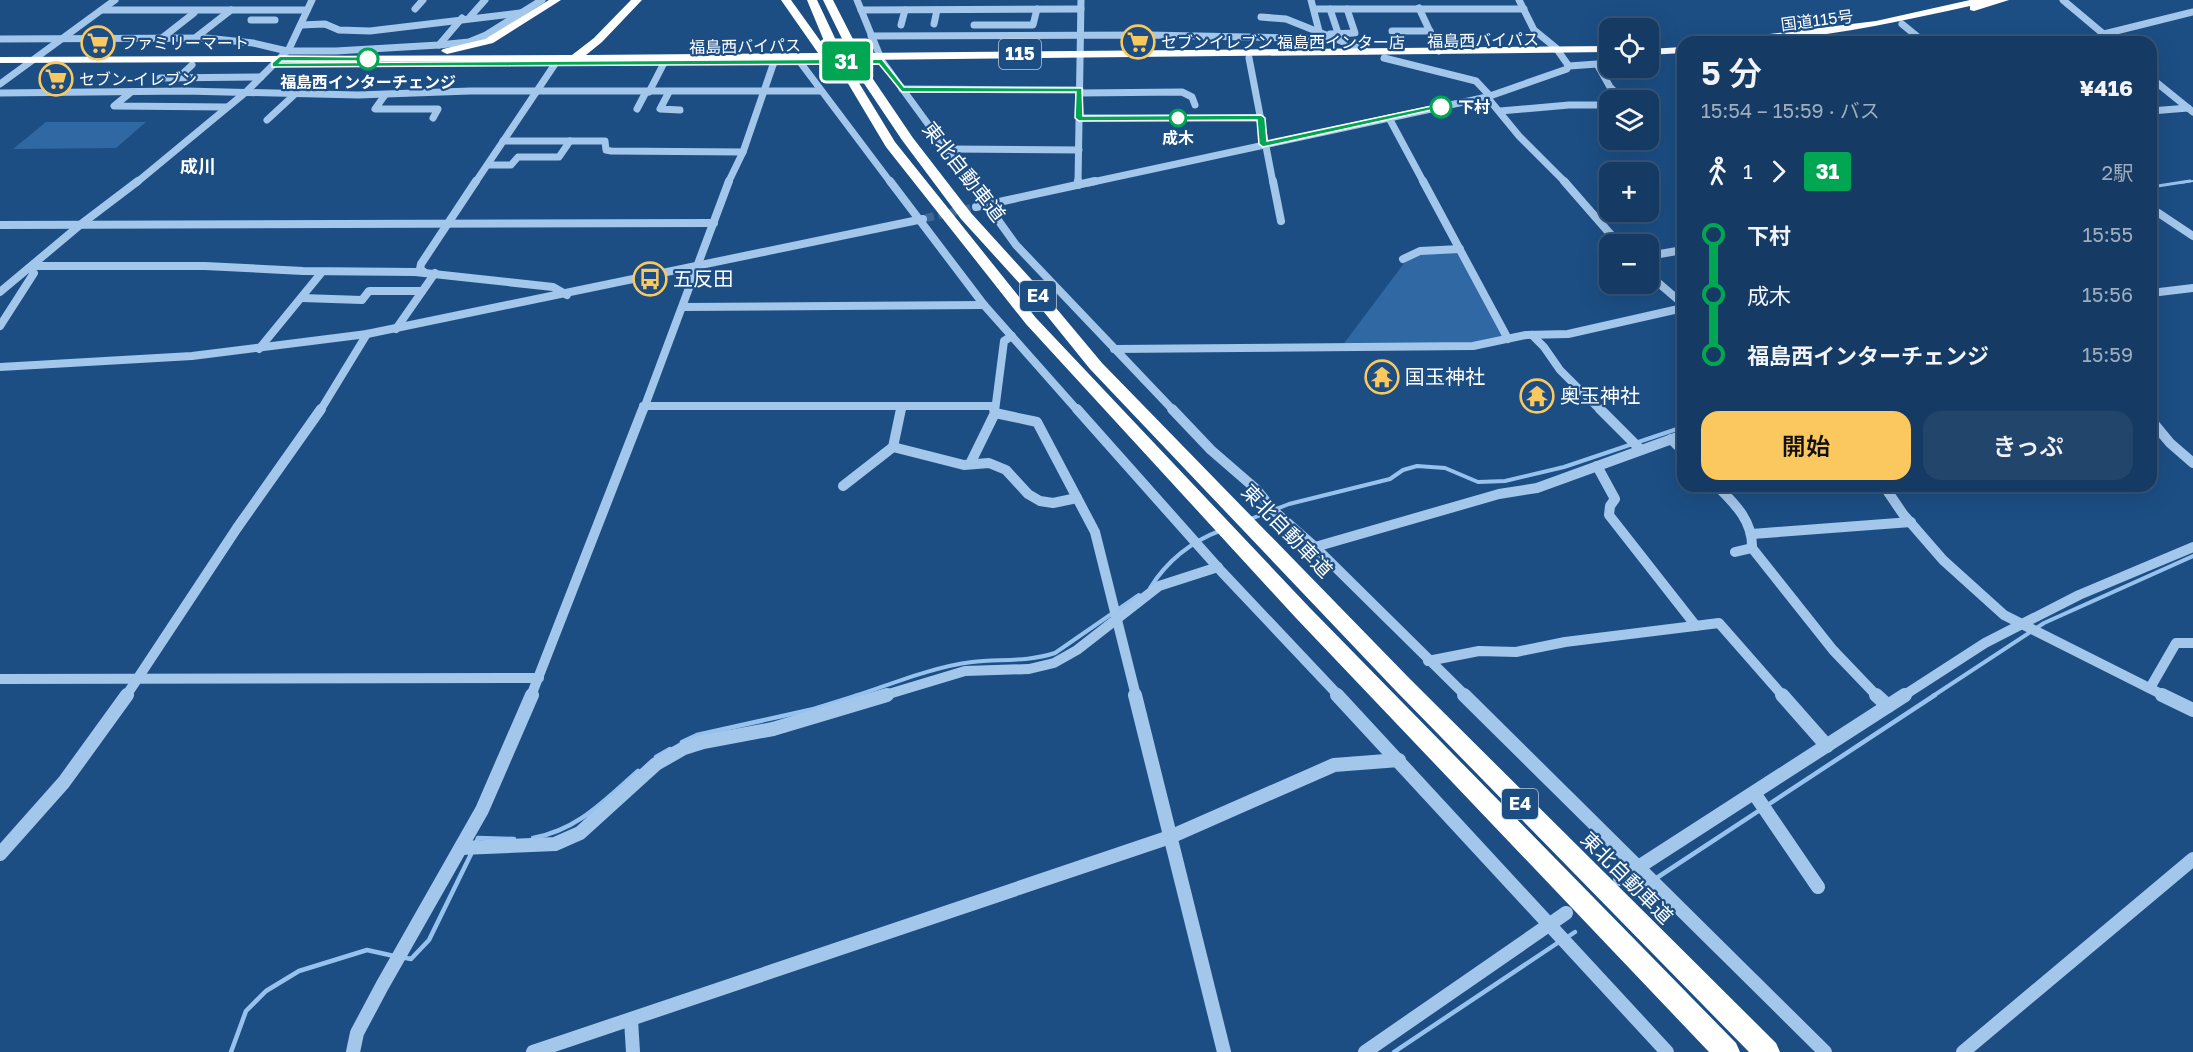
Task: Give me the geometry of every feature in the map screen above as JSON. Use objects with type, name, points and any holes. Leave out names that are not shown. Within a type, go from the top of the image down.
[{"type":"highway","points":[[368,59],[444,52],[489,41],[556,0]]},
{"type":"highway","points":[[555,64],[576,57],[616,24],[637,0]]},
{"type":"highway","points":[[786,0],[828,50]]},
{"type":"highway","points":[[812,0],[828,50]]},
{"type":"highway","name":"東北自動車道","points":[[828,0],[859,65],[908,140],[966,216],[1036,293],[1096,366],[1235,512],[1266,558],[1727,1052]]},
{"type":"highway","name":"国道115号","points":[[1814,36],[1984,0]]},
{"type":"highway","name":"国道115号","points":[[1819,36],[1902,24],[2004,0]]},
{"type":"highway","points":[[616,24],[611,45],[627,52],[666,60]]},
{"type":"highway","points":[[489,41],[480,52],[481,58],[492,65]]},
{"type":"highway","points":[[1659,46],[1677,45]]},
{"type":"highway","name":"東北自動車道","points":[[828,50],[890,144],[1031,321],[1218,522],[1266,558],[1767,1052]]},
{"type":"highway","points":[[1659,51],[1677,50]]},
{"type":"highway","name":"福島西バイパス","points":[[0,60],[30,63],[192,65],[283,56],[492,65],[666,60],[1366,51],[1439,51],[1564,58]]},
{"type":"highway","name":"115","points":[[1564,58],[1599,51]]},
{"type":"highway","name":"福島西バイパス","points":[[0,66],[30,63],[283,56],[368,59],[576,57],[774,62],[881,58]]},
{"type":"highway","name":"福島西バイパス","points":[[1080,56],[1564,58]]},
{"type":"highway","name":"115","points":[[1564,58],[1599,56]]},
{"type":"street","points":[[0,84],[115,0]]},
{"type":"street","points":[[162,38],[203,0]]},
{"type":"street","points":[[0,292],[246,92],[283,56],[312,0]]},
{"type":"street","points":[[415,9],[423,0]]},
{"type":"street","points":[[439,45],[485,0]]},
{"type":"street","points":[[0,39],[195,38],[232,40],[283,56],[439,45],[469,42],[494,31],[542,0]]},
{"type":"street","points":[[857,0],[881,58],[948,149],[981,206],[1210,450],[1256,489],[1274,511],[1315,547],[1825,1052]]},
{"type":"street","points":[[977,0],[973,28],[1033,25],[1036,9]]},
{"type":"street","points":[[1078,185],[1081,0]]},
{"type":"street","points":[[1311,0],[1320,31]]},
{"type":"street","points":[[871,36],[1339,36],[1355,33],[1339,0]]},
{"type":"street","points":[[1431,0],[1435,8]]},
{"type":"street","points":[[1448,0],[1452,8]]},
{"type":"street","points":[[1519,0],[1534,30],[1564,58],[1598,64],[1613,90]]},
{"type":"street","points":[[2063,0],[2107,36]]},
{"type":"street","points":[[861,10],[1081,9]]},
{"type":"street","points":[[1314,9],[1524,9]]},
{"type":"street","points":[[1330,9],[1339,36]]},
{"type":"street","points":[[1419,9],[1439,51]]},
{"type":"street","points":[[102,10],[192,12],[307,10]]},
{"type":"street","points":[[195,38],[231,10]]},
{"type":"street","points":[[251,20],[273,22],[291,10]]},
{"type":"street","points":[[901,25],[905,10]]},
{"type":"street","points":[[934,24],[937,10]]},
{"type":"street","points":[[2115,36],[2193,12]]},
{"type":"street","points":[[301,25],[325,24],[339,30],[370,31],[523,13]]},
{"type":"street","points":[[1261,17],[1286,19],[1339,36],[1366,51]]},
{"type":"street","points":[[1902,24],[1916,36]]},
{"type":"street","points":[[1392,31],[1430,31]]},
{"type":"street","points":[[1249,58],[1252,87],[1261,118],[1263,144],[1267,150],[1281,221]]},
{"type":"street","points":[[1384,58],[1476,81],[1519,136],[1570,187],[1610,234]]},
{"type":"street","points":[[981,206],[1488,96],[1554,76],[1564,58]]},
{"type":"street","points":[[637,109],[666,60]]},
{"type":"street","points":[[353,1052],[357,1033],[372,1005],[464,848],[539,678],[743,152],[774,62]]},
{"type":"street","points":[[800,62],[888,182],[923,219],[984,305],[1218,567],[1667,1052]]},
{"type":"street","points":[[424,272],[420,269],[420,264],[555,64]]},
{"type":"street","points":[[178,78],[192,65]]},
{"type":"street","points":[[160,78],[261,77]]},
{"type":"street","points":[[2157,83],[2191,109]]},
{"type":"street","points":[[902,89],[1182,92],[1192,97],[1195,105]]},
{"type":"street","points":[[0,93],[246,92],[385,95],[536,91],[820,91]]},
{"type":"street","points":[[669,92],[660,109],[680,110]]},
{"type":"street","points":[[130,93],[114,106],[227,107]]},
{"type":"street","points":[[267,120],[294,94]]},
{"type":"street","points":[[385,95],[375,109],[438,109],[433,118]]},
{"type":"street","points":[[1500,111],[1599,106]]},
{"type":"street","points":[[2157,111],[2191,109]]},
{"type":"street","points":[[1079,118],[1261,118]]},
{"type":"street","points":[[1389,118],[1508,339]]},
{"type":"street","points":[[504,141],[605,141],[606,150],[611,151],[743,152]]},
{"type":"street","points":[[488,165],[511,165],[518,157],[559,157],[570,141]]},
{"type":"street","points":[[948,149],[1078,150]]},
{"type":"street","points":[[2157,212],[2193,236]]},
{"type":"street","points":[[0,367],[121,361],[259,349],[367,334],[567,295],[698,265],[923,219]]},
{"type":"street","points":[[0,225],[714,224]]},
{"type":"street","points":[[1403,259],[1420,251],[1460,249]]},
{"type":"street","points":[[1659,254],[1677,251]]},
{"type":"street","points":[[30,267],[206,266],[322,272],[424,272],[553,287],[567,295]]},
{"type":"street","points":[[0,326],[34,273],[30,267]]},
{"type":"street","points":[[259,349],[322,272]]},
{"type":"street","points":[[396,329],[435,273]]},
{"type":"street","points":[[1659,284],[1677,301]]},
{"type":"street","points":[[2157,292],[2193,288]]},
{"type":"street","points":[[302,298],[362,300],[369,291],[422,291]]},
{"type":"street","points":[[683,307],[984,305]]},
{"type":"street","points":[[1114,349],[1473,346],[1532,335],[1568,334],[1677,307]]},
{"type":"street","points":[[0,854],[64,782],[138,679],[237,528],[322,407],[367,334]]},
{"type":"street","points":[[1532,335],[1560,370],[1641,450]]},
{"type":"street","points":[[970,464],[995,410],[1004,341],[1012,336]]},
{"type":"street","points":[[643,406],[902,406],[995,410],[1037,422],[1095,532],[1224,1052]]},
{"type":"street","points":[[843,486],[893,447],[902,406]]},
{"type":"street","points":[[2157,429],[2175,449],[2193,463]]},
{"type":"street","points":[[1315,547],[1499,494],[1537,488],[1677,437]]},
{"type":"street","points":[[1671,439],[1677,445]]},
{"type":"street","points":[[893,447],[970,464],[989,463],[1006,470],[1028,494],[1040,501],[1053,503],[1077,498]]},
{"type":"street","points":[[1597,466],[1615,499],[1610,506],[1610,515],[1696,626]]},
{"type":"street","points":[[1723,492],[1746,517],[1752,534],[1752,548],[1823,639],[1888,706]]},
{"type":"street","points":[[1888,492],[1943,560],[2004,615],[2193,710]]},
{"type":"street","points":[[1752,534],[1911,522]]},
{"type":"street","points":[[1620,879],[1985,643],[2079,595],[2193,547]]},
{"type":"street","points":[[1736,552],[1752,548]]},
{"type":"street","points":[[464,848],[555,844],[569,839],[580,833],[656,764],[684,748],[703,742],[773,729],[965,671],[1029,669],[1054,663],[1077,650],[1167,583],[1218,567]]},
{"type":"street","points":[[1428,661],[1479,651],[1516,652],[1565,642],[1719,623],[1827,746]]},
{"type":"street","points":[[2150,688],[2176,643],[2193,643]]},
{"type":"street","points":[[0,679],[539,678]]},
{"type":"street","points":[[533,1052],[1170,837],[1334,765],[1399,760]]},
{"type":"street","points":[[1754,793],[1818,887]]},
{"type":"street","points":[[1963,1052],[2193,859]]},
{"type":"street","points":[[1368,1051],[1566,913]]},
{"type":"street","points":[[631,1020],[633,1052]]},
{"type":"shaded area","points":[[46,122],[146,122],[116,148],[13,149]]},
{"type":"shaded area","points":[[1459,252],[1504,337],[1475,343],[1342,346],[1405,262],[1420,254]]},
{"type":"waterway","points":[[2157,186],[2190,181]]},
{"type":"waterway","points":[[2179,183],[2193,181]]},
{"type":"waterway","points":[[1248,520],[1289,504],[1390,479],[1403,470],[1417,466],[1445,468],[1478,482],[1505,481],[1564,467],[1677,429]]},
{"type":"waterway","points":[[1150,588],[1164,569],[1181,553],[1200,540],[1222,530]]},
{"type":"waterway","points":[[1933,696],[2044,623],[2193,556]]},
{"type":"waterway","points":[[855,696],[957,664],[1024,659],[1055,653],[1139,595]]},
{"type":"waterway","points":[[682,742],[697,735],[814,709],[859,695]]},
{"type":"waterway","points":[[1655,879],[1935,695]]},
{"type":"waterway","points":[[656,757],[670,749]]},
{"type":"waterway","points":[[533,838],[549,834],[577,821],[602,803],[638,771]]},
{"type":"waterway","points":[[476,843],[478,838],[514,839]]},
{"type":"waterway","points":[[401,957],[411,959],[429,940],[473,850]]},
{"type":"waterway","points":[[1635,892],[1649,883]]},
{"type":"waterway","points":[[1566,938],[1575,932]]},
{"type":"waterway","points":[[1394,1052],[1559,942]]},
{"type":"waterway","points":[[231,1052],[246,1011],[266,991],[299,971],[367,950],[394,956]]},
{"type":"tunnel","points":[[926,218],[976,207]]},
{"type":"bus line","name":"31","points":[[368,59],[280,59],[274,65],[882,61],[902,89],[1080,90],[1079,118],[1261,118],[1264,132],[1263,144],[1441,107]]},
{"type":"place","name":"セブンイレブン 福島西インター店","points":[[1138,42]]},
{"type":"place","name":"ファミリーマート","points":[[98,43]]},
{"type":"place","name":"福島西インターチェンジ","points":[[368,59]]},
{"type":"place","name":"セブン-イレブン","points":[[56,79]]},
{"type":"place","name":"下村","points":[[1441,107]]},
{"type":"place","name":"成木","points":[[1178,118]]},
{"type":"place","name":"五反田","points":[[650,279]]},
{"type":"place","name":"国玉神社","points":[[1382,377]]},
{"type":"place","name":"奥玉神社","points":[[1537,396]]},
{"type":"district","name":"成川","points":[[198,167]]}]
